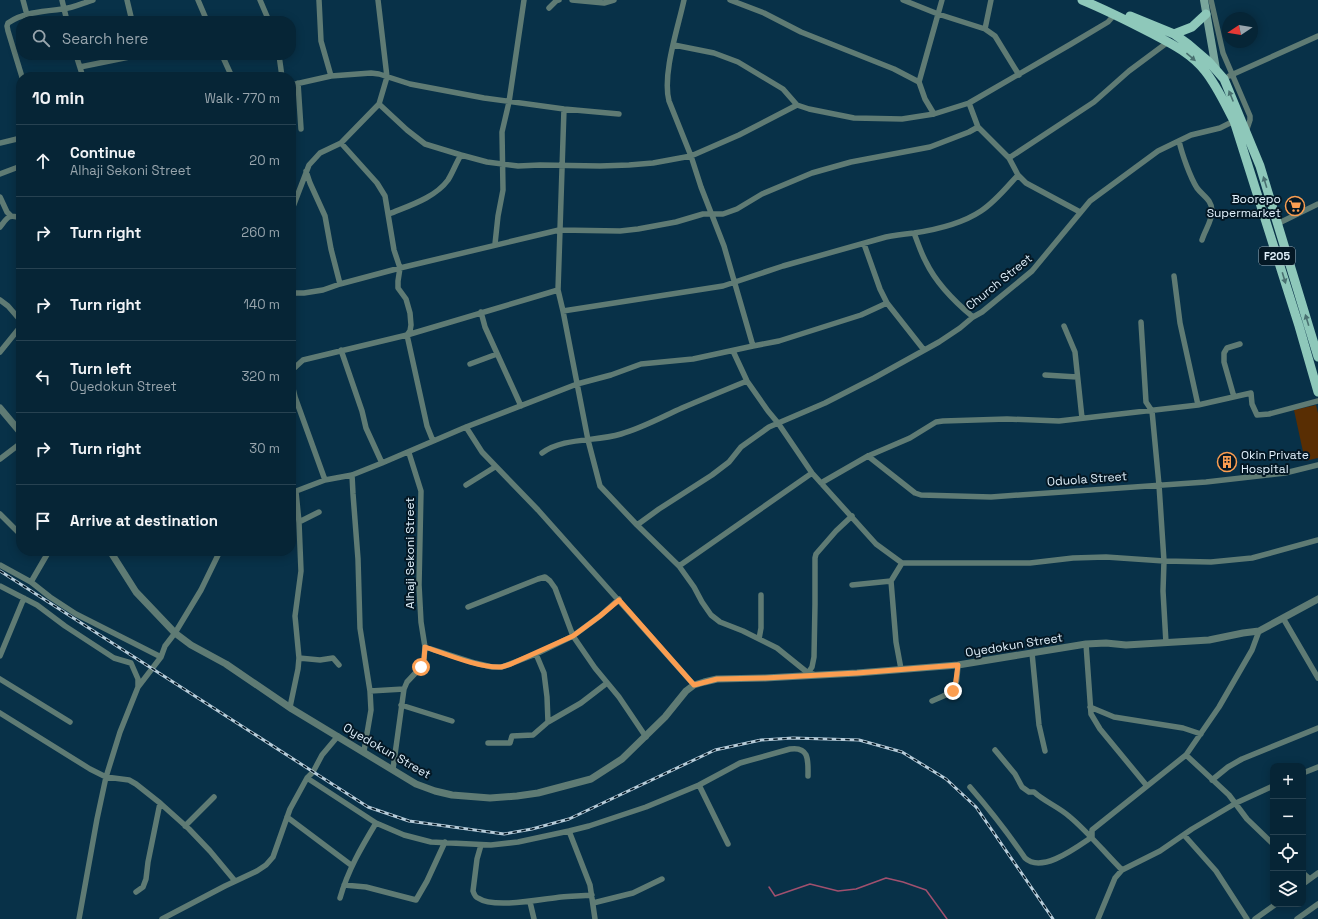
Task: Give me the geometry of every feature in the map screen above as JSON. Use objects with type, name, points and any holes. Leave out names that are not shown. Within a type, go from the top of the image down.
[{"type":"main road","name":"F205","points":[[1082,0],[1115,14],[1182,50],[1194,59],[1206,72],[1221,94],[1234,121],[1299,326],[1318,392]]},
{"type":"main road","name":"F205","points":[[1091,0],[1174,34],[1194,48],[1216,69],[1224,79],[1260,166],[1318,357]]},
{"type":"main road","points":[[1204,0],[1216,69]]},
{"type":"main road","points":[[1174,34],[1192,27],[1206,14]]},
{"type":"main road","points":[[1249,168],[1260,166]]},
{"type":"street","points":[[23,0],[27,15]]},
{"type":"street","points":[[62,0],[66,16]]},
{"type":"street","points":[[24,16],[64,9],[93,0]]},
{"type":"street","points":[[127,0],[131,16]]},
{"type":"street","points":[[198,0],[205,16]]},
{"type":"street","points":[[260,0],[268,16]]},
{"type":"street","points":[[319,0],[321,40],[331,76]]},
{"type":"street","points":[[296,198],[309,165],[320,154],[341,143],[378,104],[387,77],[378,0]]},
{"type":"street","points":[[495,244],[503,190],[502,132],[509,102],[524,0]]},
{"type":"street","points":[[549,8],[560,0]]},
{"type":"street","points":[[572,0],[604,3],[614,0]]},
{"type":"street","points":[[684,0],[668,71],[666,84],[667,94],[692,156],[701,187],[724,246],[753,346]]},
{"type":"street","points":[[730,0],[764,13],[801,32],[894,69],[918,82]]},
{"type":"street","points":[[903,0],[938,14],[986,29],[995,36],[1019,75]]},
{"type":"street","points":[[934,114],[925,99],[918,82],[942,0]]},
{"type":"street","points":[[986,29],[991,0]]},
{"type":"street","points":[[1210,0],[1223,53],[1250,116],[1246,132]]},
{"type":"street","points":[[674,45],[714,53],[738,62],[783,89],[797,105],[832,115],[854,118],[902,119],[934,114],[969,103],[1108,22],[1115,14]]},
{"type":"street","points":[[0,28],[7,26],[8,23],[16,19]]},
{"type":"street","points":[[7,26],[16,57]]},
{"type":"street","points":[[1224,79],[1232,74],[1318,36]]},
{"type":"street","points":[[1009,158],[1094,102],[1129,71],[1168,42]]},
{"type":"street","points":[[17,60],[21,72]]},
{"type":"street","points":[[78,60],[82,72]]},
{"type":"street","points":[[80,67],[114,60]]},
{"type":"street","points":[[224,60],[230,72]]},
{"type":"street","points":[[280,60],[281,72]]},
{"type":"street","points":[[301,129],[298,82],[331,76],[371,73],[433,89],[509,102],[619,114]]},
{"type":"street","points":[[969,103],[978,127],[1009,158],[1018,174],[1026,183],[1080,212]]},
{"type":"street","points":[[378,104],[425,144],[487,162],[518,166],[629,165],[653,163],[692,156],[739,135],[797,105]]},
{"type":"street","points":[[564,109],[558,290],[588,440],[600,486],[679,566],[711,615],[720,622],[743,631],[777,648],[812,674]]},
{"type":"street","name":"Church Street","points":[[637,525],[712,475],[729,462],[741,448],[755,436],[769,427],[850,391],[960,328],[1032,271],[1042,261],[1090,201],[1128,172],[1158,151],[1191,135],[1220,128],[1234,121]]},
{"type":"street","points":[[296,293],[323,290],[400,268],[495,244],[559,230],[620,231],[676,222],[703,214],[723,214],[737,209],[762,194],[812,173],[851,162],[930,147],[978,127]]},
{"type":"street","points":[[0,144],[16,139]]},
{"type":"street","points":[[1179,141],[1182,153],[1197,187],[1208,199],[1211,205],[1211,219],[1202,240]]},
{"type":"street","points":[[341,143],[382,189],[386,196],[394,250],[400,268],[398,288],[406,299],[410,313],[410,331],[406,335]]},
{"type":"street","points":[[389,214],[430,195],[437,190],[447,181],[461,155]]},
{"type":"street","points":[[0,174],[16,168]]},
{"type":"street","points":[[306,170],[310,183],[325,216],[331,249],[340,284]]},
{"type":"street","points":[[563,311],[723,286],[783,266],[886,237],[914,233],[948,225],[966,219],[980,212],[991,203],[1018,174]]},
{"type":"street","points":[[0,197],[7,212],[11,216]]},
{"type":"street","points":[[1277,224],[1318,204]]},
{"type":"street","points":[[0,227],[8,217],[16,216]]},
{"type":"street","points":[[914,233],[926,263],[961,307],[973,317]]},
{"type":"street","points":[[864,244],[880,289],[887,303],[924,350]]},
{"type":"street","points":[[1174,276],[1180,322],[1198,405]]},
{"type":"street","points":[[296,366],[303,360],[406,335],[558,290]]},
{"type":"street","points":[[0,300],[16,315]]},
{"type":"street","points":[[296,492],[325,480],[352,475],[409,453],[466,427],[577,384],[611,375],[641,364],[693,359],[778,341],[861,315],[887,303]]},
{"type":"street","points":[[480,312],[485,327],[521,406]]},
{"type":"street","points":[[1141,322],[1146,402],[1152,411],[1159,485],[1164,561],[1163,591],[1166,643]]},
{"type":"street","points":[[1064,326],[1075,352],[1082,418]]},
{"type":"street","points":[[0,352],[16,332]]},
{"type":"street","points":[[406,335],[427,426],[433,441]]},
{"type":"street","points":[[1234,397],[1223,357],[1227,348],[1240,344]]},
{"type":"street","points":[[342,350],[366,428],[382,463]]},
{"type":"street","points":[[733,351],[747,381],[812,473],[876,544],[902,563],[1030,563],[1073,558],[1106,557],[1164,561],[1211,562],[1252,558],[1318,540]]},
{"type":"street","points":[[470,364],[497,354]]},
{"type":"street","points":[[1045,375],[1077,377]]},
{"type":"street","points":[[542,454],[552,447],[619,435],[644,426],[747,381]]},
{"type":"street","points":[[821,483],[868,456],[910,438],[936,422],[1007,419],[1059,421],[1198,405],[1251,393],[1252,404],[1258,415],[1269,414],[1318,401]]},
{"type":"street","points":[[296,399],[325,480]]},
{"type":"street","points":[[0,408],[16,425]]},
{"type":"street","points":[[466,427],[482,452],[538,510],[694,685]]},
{"type":"street","points":[[0,459],[16,447]]},
{"type":"street","name":"Alhaji Sekoni Street","points":[[393,769],[404,689],[407,682],[421,667],[424,659],[425,647],[421,622],[419,585],[421,491],[409,453]]},
{"type":"street","name":"Oduola Street","points":[[868,456],[921,495],[990,497],[1232,480],[1285,473],[1318,465]]},
{"type":"street","points":[[466,485],[496,467]]},
{"type":"street","points":[[679,566],[812,473]]},
{"type":"street","points":[[352,475],[352,494],[358,559],[360,628],[370,691],[371,710],[364,751]]},
{"type":"street","points":[[290,707],[299,658],[295,616],[301,571],[299,522],[296,508]]},
{"type":"street","points":[[299,522],[319,512]]},
{"type":"street","points":[[0,514],[16,530]]},
{"type":"street","points":[[812,674],[816,604],[816,554],[836,531],[852,516]]},
{"type":"street","points":[[31,582],[45,556]]},
{"type":"street","name":"Oyedokun Street","points":[[113,556],[136,592],[175,633],[191,645],[226,664],[290,707],[416,784],[452,795],[490,798],[517,796],[560,788],[591,779],[622,759],[646,737],[686,691],[694,685],[717,679],[958,665],[1086,644],[1106,643],[1126,645],[1209,640],[1259,631],[1318,600]]},
{"type":"street","points":[[79,919],[106,777],[120,732],[138,688],[160,657],[165,646],[175,633],[201,590],[218,556]]},
{"type":"street","points":[[901,669],[896,642],[891,581],[902,563]]},
{"type":"street","points":[[0,565],[31,582],[50,597],[76,614],[160,657]]},
{"type":"street","points":[[468,607],[545,577],[555,588],[573,636],[595,668],[619,697],[646,737]]},
{"type":"street","points":[[852,585],[891,581]]},
{"type":"street","points":[[0,586],[37,605],[65,626],[114,658],[131,664],[138,679],[138,688]]},
{"type":"street","points":[[759,639],[761,628],[761,595]]},
{"type":"street","points":[[0,656],[24,598]]},
{"type":"street","points":[[425,647],[475,663],[492,667],[502,667],[536,654],[573,636],[619,600]]},
{"type":"street","points":[[1283,618],[1318,678]]},
{"type":"street","points":[[1092,837],[1092,830],[1186,755],[1219,707],[1252,650],[1259,631]]},
{"type":"street","points":[[1086,644],[1091,714],[1097,726],[1147,786]]},
{"type":"street","points":[[1032,653],[1039,725],[1045,751]]},
{"type":"street","points":[[536,654],[544,673],[548,697],[548,722]]},
{"type":"street","points":[[299,658],[320,660],[332,658],[339,665]]},
{"type":"street","points":[[932,701],[953,691],[955,687],[958,665]]},
{"type":"street","points":[[0,679],[70,722]]},
{"type":"street","points":[[488,743],[510,742],[512,736],[533,735],[548,722],[581,703],[607,683]]},
{"type":"street","points":[[370,691],[404,689]]},
{"type":"street","points":[[401,705],[452,722]]},
{"type":"street","points":[[1090,707],[1114,717],[1183,728],[1201,734]]},
{"type":"street","points":[[0,713],[90,769],[106,777],[129,780],[136,784],[185,826],[210,851],[235,881]]},
{"type":"street","points":[[1212,780],[1228,767],[1242,759],[1318,728]]},
{"type":"street","points":[[162,919],[266,865],[273,857],[287,817],[307,778],[313,772],[322,755],[338,736]]},
{"type":"street","points":[[307,778],[376,824],[404,835],[431,842],[481,845],[518,842],[570,831],[646,807],[699,785],[740,763],[795,749],[805,753],[808,758],[808,776]]},
{"type":"street","points":[[995,750],[1015,774],[1022,787],[1029,792],[1034,792],[1042,799],[1068,815],[1092,837],[1106,855],[1122,870]]},
{"type":"street","points":[[1186,755],[1229,795],[1248,820],[1270,841]]},
{"type":"street","points":[[1306,772],[1318,767]]},
{"type":"street","points":[[699,785],[728,844]]},
{"type":"street","points":[[970,787],[1008,832],[1028,862],[1048,862],[1061,857],[1092,837]]},
{"type":"street","points":[[1098,919],[1115,878],[1122,870],[1160,851],[1236,803],[1270,787]]},
{"type":"street","points":[[185,826],[214,797]]},
{"type":"street","points":[[136,892],[143,887],[146,879],[160,803]]},
{"type":"street","points":[[287,817],[352,865]]},
{"type":"street","points":[[340,898],[352,865],[376,824]]},
{"type":"street","points":[[570,831],[592,895],[595,919]]},
{"type":"street","points":[[1184,835],[1216,872],[1247,919]]},
{"type":"street","points":[[344,885],[366,888],[416,900],[427,881],[445,842]]},
{"type":"street","points":[[481,845],[473,881],[473,891],[478,899],[502,903],[530,902],[592,895]]},
{"type":"street","points":[[1306,882],[1318,873]]},
{"type":"street","points":[[1306,876],[1310,879]]},
{"type":"street","points":[[593,903],[633,894],[662,879]]},
{"type":"street","points":[[530,902],[534,919]]},
{"type":"street","points":[[1297,919],[1318,904]]},
{"type":"street","points":[[1255,919],[1272,907]]},
{"type":"shaded area","points":[[1316,405],[1318,413],[1318,458],[1305,461],[1294,410]]},
{"type":"waterway","points":[[769,887],[775,896],[810,884],[838,891],[856,889],[886,878],[926,890],[947,919]]},
{"type":"railway","points":[[0,571],[368,807],[409,821],[504,834],[532,829],[569,819],[715,750],[761,740],[793,738],[859,740],[902,752],[946,779],[976,807],[1053,919]]},
{"type":"place","name":"Boorepo Supermarket","points":[[1295,206]]},
{"type":"place","name":"Okin Private Hospital","points":[[1227,462]]},
{"type":"route","points":[[421,667],[424,659],[425,647],[475,663],[492,667],[502,667],[536,654],[573,636],[619,600],[694,685],[717,679],[857,673],[958,665],[957,678],[953,691]]}]
